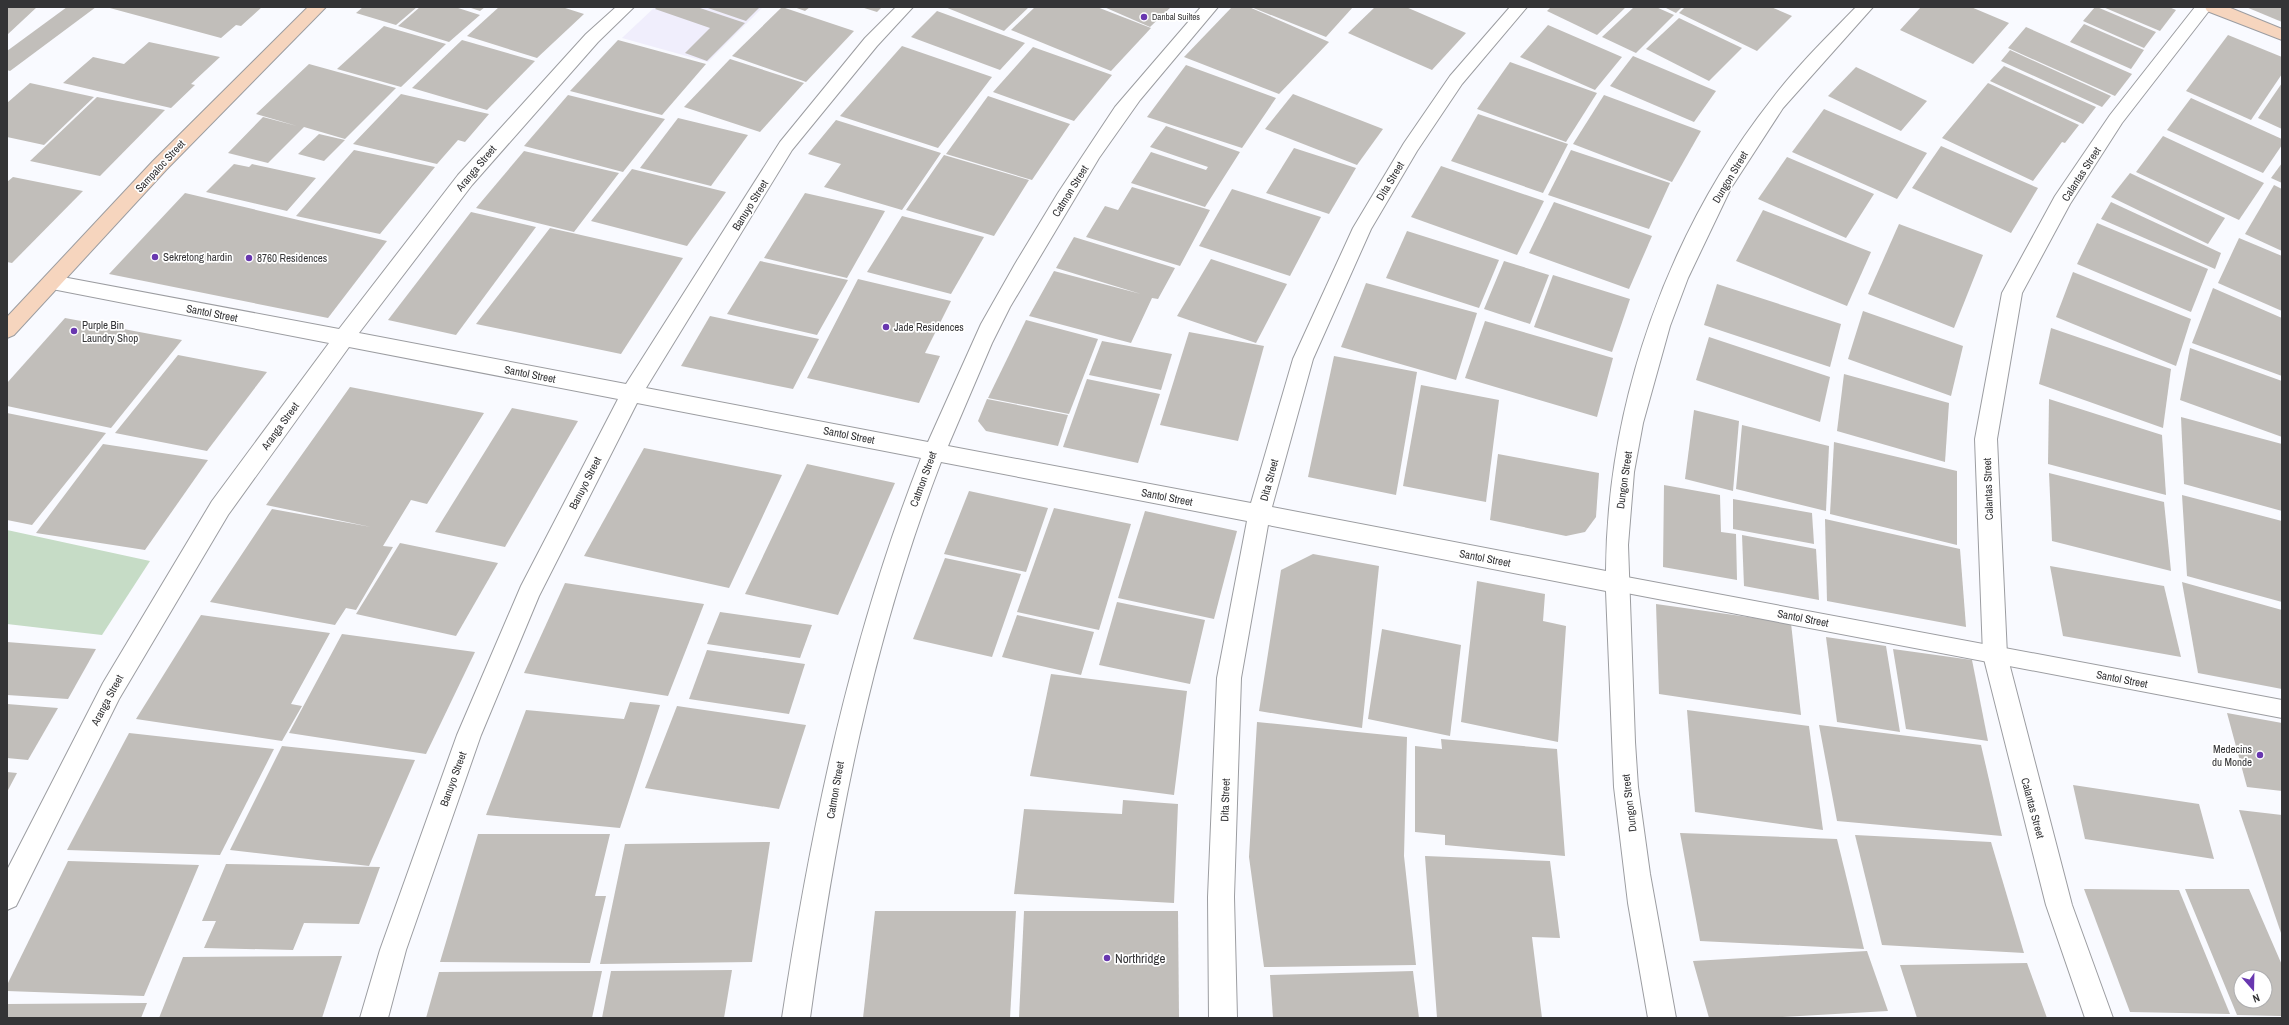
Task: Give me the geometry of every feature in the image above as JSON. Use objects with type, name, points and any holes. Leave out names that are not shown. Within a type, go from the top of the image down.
[{"type":"street","name":"Sampaloc Street","points":[[7,330],[260,61],[318,7]]},
{"type":"street","name":"Aranga Street","points":[[7,897],[111,691],[220,508],[344,338],[465,180],[592,38],[626,7]]},
{"type":"street","name":"Banuyo Street","points":[[374,1018],[393,950],[472,728],[529,593],[631,394],[786,146],[871,42],[905,7]]},
{"type":"street","name":"Catmon Street","points":[[796,1018],[804,957],[844,741],[888,575],[933,452],[982,342],[1042,235],[1110,128],[1164,58],[1210,7]]},
{"type":"street","name":"Dita Street","points":[[1223,1018],[1221,897],[1229,678],[1260,514],[1303,359],[1362,228],[1410,147],[1456,80],[1519,7]]},
{"type":"street","name":"Dungon Street","points":[[1662,1018],[1649,953],[1626,786],[1616,583],[1617,539],[1623,472],[1633,424],[1658,329],[1678,277],[1708,213],[1743,155],[1777,104],[1822,51],[1865,7]]},
{"type":"street","name":"Calantas Street","points":[[2099,1018],[2059,905],[1995,655],[1986,439],[2012,293],[2062,201],[2116,120],[2204,7]]},
{"type":"street","points":[[2213,7],[2282,35]]},
{"type":"street","name":"Santol Street","points":[[52,282],[1616,583]]},
{"type":"lane","name":"Santol Street","points":[[1616,583],[2282,709]]},
{"type":"shaded area","points":[[655,7],[763,7],[708,62],[622,38]]},
{"type":"green space","points":[[7,530],[150,561],[102,635],[7,624]]},
{"type":"building","points":[[7,7],[37,7],[7,35]]},
{"type":"building","points":[[67,7],[96,7],[10,71],[7,70],[7,51]]},
{"type":"building","points":[[106,7],[262,7],[241,26],[236,25],[221,38]]},
{"type":"building","points":[[363,7],[417,7],[396,25],[356,13]]},
{"type":"building","points":[[420,7],[455,7],[480,15],[449,42],[398,26]]},
{"type":"building","points":[[468,7],[485,7],[480,11]]},
{"type":"building","points":[[499,7],[562,7],[584,14],[537,58],[467,36]]},
{"type":"building","points":[[657,7],[697,7],[745,23],[707,61],[685,53],[710,28],[655,9]]},
{"type":"building","points":[[705,7],[760,7],[746,21]]},
{"type":"building","points":[[782,7],[854,31],[806,82],[732,56]]},
{"type":"building","points":[[794,7],[810,7],[805,11]]},
{"type":"building","points":[[861,7],[882,7],[877,12]]},
{"type":"building","points":[[945,7],[1029,7],[1004,31]]},
{"type":"building","points":[[1035,7],[1097,7],[1151,28],[1111,71],[1011,30]]},
{"type":"building","name":"Danbal Suiltes","points":[[1104,7],[1171,7],[1150,27]]},
{"type":"building","points":[[1232,7],[1249,7],[1329,42],[1279,94],[1184,57]]},
{"type":"building","points":[[1251,7],[1353,7],[1326,37]]},
{"type":"building","points":[[1375,7],[1406,7],[1466,33],[1432,70],[1348,33]]},
{"type":"building","points":[[1551,7],[1626,7],[1597,35],[1547,11]]},
{"type":"building","points":[[1634,7],[1656,7],[1674,15],[1636,53],[1602,37]]},
{"type":"building","points":[[1664,7],[1682,7],[1676,13]]},
{"type":"building","points":[[1685,7],[1771,7],[1792,16],[1757,51],[1679,13]]},
{"type":"building","points":[[1921,7],[1971,7],[2009,23],[1973,64],[1900,30]]},
{"type":"building","points":[[2095,7],[2156,32],[2144,48],[2083,21]]},
{"type":"building","points":[[2103,7],[2169,7],[2176,10],[2160,31]]},
{"type":"building","points":[[2246,7],[2282,7],[2282,22]]},
{"type":"building","points":[[937,11],[1025,43],[1000,70],[911,37]]},
{"type":"building","points":[[1679,18],[1742,48],[1709,81],[1646,49]]},
{"type":"building","points":[[2084,24],[2144,50],[2131,69],[2070,42]]},
{"type":"building","points":[[1548,25],[1622,57],[1595,90],[1520,57]]},
{"type":"building","points":[[384,26],[446,44],[401,87],[337,69]]},
{"type":"building","points":[[2026,27],[2132,74],[2115,96],[2008,48]]},
{"type":"building","points":[[2228,35],[2282,57],[2282,74],[2251,120],[2186,91]]},
{"type":"building","points":[[462,40],[535,61],[487,110],[412,88]]},
{"type":"building","points":[[618,40],[706,64],[662,115],[570,91]]},
{"type":"building","points":[[149,42],[220,57],[191,84],[195,85],[171,108],[63,83],[93,57],[124,64]]},
{"type":"building","points":[[902,46],[992,77],[938,148],[840,116]]},
{"type":"building","points":[[1033,47],[1112,75],[1074,121],[993,92]]},
{"type":"building","points":[[2010,50],[2111,96],[2102,107],[2001,61]]},
{"type":"building","points":[[1633,56],[1716,91],[1694,122],[1610,86]]},
{"type":"building","points":[[730,59],[804,83],[760,132],[684,107]]},
{"type":"building","points":[[1510,62],[1597,93],[1566,142],[1477,109]]},
{"type":"building","points":[[309,64],[396,88],[345,139],[304,127],[268,163],[228,153],[263,117],[297,126],[256,114]]},
{"type":"building","points":[[1186,65],[1276,98],[1242,148],[1147,117]]},
{"type":"building","points":[[2004,66],[2096,107],[2083,124],[1990,81]]},
{"type":"building","points":[[1856,67],[1927,101],[1901,131],[1828,96]]},
{"type":"building","points":[[30,83],[94,97],[44,145],[7,137],[7,103]]},
{"type":"building","points":[[1988,83],[2079,125],[2065,143],[2062,142],[2033,181],[1942,138]]},
{"type":"building","points":[[2282,83],[2282,129],[2258,118]]},
{"type":"building","points":[[401,94],[489,114],[465,142],[458,140],[437,164],[353,144]]},
{"type":"building","points":[[1293,94],[1383,129],[1357,165],[1265,129]]},
{"type":"building","points":[[568,95],[665,119],[623,172],[524,146]]},
{"type":"building","points":[[1604,95],[1701,131],[1672,182],[1573,144]]},
{"type":"building","points":[[988,96],[1070,124],[1032,180],[946,154]]},
{"type":"building","points":[[97,97],[165,110],[100,176],[30,161]]},
{"type":"building","points":[[2191,98],[2282,139],[2282,145],[2263,173],[2167,130]]},
{"type":"building","points":[[1824,109],[1927,153],[1897,199],[1792,152]]},
{"type":"building","points":[[1478,114],[1568,144],[1543,193],[1451,161]]},
{"type":"building","points":[[678,118],[748,135],[711,186],[640,168]]},
{"type":"building","points":[[836,120],[941,153],[902,210],[824,187],[841,164],[808,154]]},
{"type":"building","points":[[1166,126],[1240,152],[1205,207],[1131,183],[1151,152],[1206,170],[1208,167],[1150,147]]},
{"type":"building","points":[[319,134],[345,140],[324,161],[298,154]]},
{"type":"building","points":[[2163,136],[2264,183],[2239,220],[2136,172]]},
{"type":"building","points":[[1941,146],[2038,188],[2011,233],[1912,188]]},
{"type":"building","points":[[1294,148],[1356,168],[1329,214],[1266,193]]},
{"type":"building","points":[[354,150],[435,167],[380,234],[296,216]]},
{"type":"building","points":[[1571,150],[1670,183],[1649,229],[1548,195]]},
{"type":"building","points":[[524,151],[619,173],[574,232],[476,208]]},
{"type":"building","points":[[944,155],[1029,180],[994,236],[906,210]]},
{"type":"building","points":[[1787,157],[1874,194],[1846,238],[1758,199]]},
{"type":"building","points":[[2282,163],[2282,183],[2271,178]]},
{"type":"building","points":[[234,164],[249,167],[252,164],[316,178],[287,211],[206,192]]},
{"type":"building","points":[[1441,166],[1544,201],[1517,255],[1411,217]]},
{"type":"building","points":[[632,169],[726,192],[687,246],[591,221]]},
{"type":"building","points":[[2130,173],[2225,218],[2208,244],[2111,197]]},
{"type":"building","points":[[13,177],[83,191],[12,263],[7,262],[7,182]]},
{"type":"building","points":[[2274,185],[2282,189],[2282,251],[2245,234]]},
{"type":"building","points":[[1132,187],[1210,210],[1180,266],[1086,237],[1105,206],[1118,210]]},
{"type":"building","points":[[1232,189],[1321,217],[1290,276],[1199,246]]},
{"type":"building","name":"8760 Residences","points":[[185,193],[387,241],[328,318],[109,274]]},
{"type":"building","points":[[805,193],[885,211],[847,278],[764,258]]},
{"type":"building","points":[[1554,202],[1652,236],[1629,289],[1529,253]]},
{"type":"building","points":[[2111,202],[2221,253],[2215,269],[2101,219]]},
{"type":"building","points":[[1763,210],[1871,252],[1847,306],[1736,261]]},
{"type":"building","points":[[471,212],[536,227],[456,335],[388,320]]},
{"type":"building","points":[[902,216],[984,237],[951,294],[867,272]]},
{"type":"building","points":[[2097,223],[2208,269],[2191,312],[2077,264]]},
{"type":"building","points":[[1899,224],[1983,255],[1954,328],[1868,294]]},
{"type":"building","points":[[550,228],[683,258],[621,354],[476,324]]},
{"type":"building","points":[[1407,231],[1499,260],[1479,308],[1386,278]]},
{"type":"building","points":[[1074,237],[1175,268],[1158,299],[1152,298],[1131,343],[1029,316],[1054,271],[1141,294],[1056,268]]},
{"type":"building","points":[[2239,238],[2282,256],[2282,311],[2218,283]]},
{"type":"building","points":[[1211,259],[1287,284],[1256,343],[1177,316]]},
{"type":"building","points":[[760,261],[848,280],[817,335],[727,314]]},
{"type":"building","points":[[1504,261],[1549,275],[1530,324],[1484,309]]},
{"type":"building","points":[[2073,272],[2191,319],[2176,366],[2056,317]]},
{"type":"building","points":[[1553,275],[1630,299],[1612,352],[1534,327]]},
{"type":"building","name":"Jade Residences","points":[[858,279],[951,301],[925,353],[940,356],[919,403],[807,378]]},
{"type":"building","points":[[1366,283],[1477,313],[1456,380],[1341,347]]},
{"type":"building","points":[[1717,284],[1841,324],[1830,367],[1704,325]]},
{"type":"building","points":[[2213,288],[2282,318],[2282,376],[2192,343]]},
{"type":"building","points":[[1863,311],[1963,346],[1951,396],[1848,359]]},
{"type":"building","points":[[710,316],[819,339],[793,389],[681,366]]},
{"type":"building","points":[[65,318],[182,340],[111,428],[7,406],[7,383]]},
{"type":"building","points":[[1026,320],[1098,339],[1069,414],[988,398]]},
{"type":"building","points":[[1485,321],[1613,358],[1597,417],[1465,378]]},
{"type":"building","points":[[2051,328],[2171,369],[2163,428],[2039,384]]},
{"type":"building","points":[[1189,332],[1264,346],[1238,441],[1160,425]]},
{"type":"building","points":[[1709,337],[1830,377],[1820,422],[1696,380]]},
{"type":"building","points":[[1102,341],[1172,354],[1161,390],[1089,375]]},
{"type":"building","points":[[2190,348],[2282,381],[2282,437],[2180,400]]},
{"type":"building","points":[[178,355],[267,372],[207,451],[115,433]]},
{"type":"building","points":[[1334,356],[1417,372],[1396,495],[1308,477]]},
{"type":"building","points":[[1844,374],[1949,403],[1945,462],[1837,431]]},
{"type":"building","points":[[1087,379],[1160,394],[1138,463],[1063,447]]},
{"type":"building","points":[[1421,385],[1499,400],[1486,502],[1403,486]]},
{"type":"building","points":[[350,387],[484,413],[427,504],[411,500],[383,546],[393,547],[356,610],[346,608],[335,625],[210,602],[272,509],[371,527],[266,505]]},
{"type":"building","points":[[987,399],[1068,415],[1058,446],[986,431],[978,421]]},
{"type":"building","points":[[2049,399],[2162,435],[2166,495],[2048,464]]},
{"type":"building","points":[[512,408],[578,421],[505,547],[435,532]]},
{"type":"building","points":[[1694,410],[1739,421],[1733,491],[1685,479]]},
{"type":"building","points":[[7,413],[106,433],[32,525],[7,520]]},
{"type":"building","points":[[2181,417],[2282,444],[2282,511],[2184,484]]},
{"type":"building","points":[[1742,425],[1829,446],[1826,511],[1736,489]]},
{"type":"building","points":[[1834,442],[1957,471],[1957,545],[1830,514]]},
{"type":"building","points":[[103,444],[208,460],[145,550],[36,533]]},
{"type":"building","points":[[644,448],[782,475],[729,588],[584,556]]},
{"type":"building","points":[[1498,454],[1599,473],[1596,517],[1585,532],[1566,536],[1490,520]]},
{"type":"building","points":[[807,464],[895,483],[838,615],[745,594]]},
{"type":"building","points":[[2049,473],[2164,502],[2171,571],[2052,541]]},
{"type":"building","points":[[1664,485],[1720,495],[1721,532],[1736,534],[1737,580],[1663,567]]},
{"type":"building","points":[[969,491],[1048,508],[1026,572],[944,554]]},
{"type":"building","points":[[2182,495],[2282,521],[2282,602],[2187,576]]},
{"type":"building","points":[[1733,499],[1812,513],[1814,544],[1733,529]]},
{"type":"building","points":[[1054,508],[1131,524],[1099,630],[1017,612]]},
{"type":"building","points":[[1145,511],[1237,531],[1214,619],[1118,598]]},
{"type":"building","points":[[1825,519],[1960,549],[1966,627],[1827,601]]},
{"type":"building","points":[[1742,535],[1816,549],[1819,600],[1744,586]]},
{"type":"building","points":[[400,543],[498,563],[456,636],[356,614]]},
{"type":"building","points":[[1313,554],[1379,566],[1362,728],[1259,711],[1281,570]]},
{"type":"building","points":[[945,558],[1021,574],[992,657],[913,639]]},
{"type":"building","points":[[2050,566],[2164,586],[2181,657],[2063,636]]},
{"type":"building","points":[[1477,581],[1545,594],[1543,621],[1566,626],[1558,742],[1461,722]]},
{"type":"building","points":[[2182,582],[2282,610],[2282,689],[2198,673]]},
{"type":"building","points":[[565,583],[704,604],[668,696],[524,673]]},
{"type":"building","points":[[1117,602],[1205,620],[1190,684],[1099,665]]},
{"type":"building","points":[[1656,604],[1791,623],[1801,715],[1659,694]]},
{"type":"building","points":[[720,612],[812,625],[800,658],[707,644]]},
{"type":"building","points":[[201,615],[330,633],[291,704],[302,706],[282,741],[136,719]]},
{"type":"building","points":[[1017,615],[1094,632],[1081,675],[1002,657]]},
{"type":"building","points":[[1382,629],[1461,645],[1450,736],[1368,719]]},
{"type":"building","points":[[342,634],[475,652],[426,754],[289,733]]},
{"type":"building","points":[[1826,637],[1886,646],[1900,732],[1837,722]]},
{"type":"building","points":[[7,642],[96,649],[68,699],[7,695]]},
{"type":"building","points":[[1893,649],[1972,660],[1988,741],[1906,729]]},
{"type":"building","points":[[707,650],[805,664],[789,714],[689,699]]},
{"type":"building","points":[[1051,674],[1187,691],[1174,795],[1030,776]]},
{"type":"building","points":[[630,702],[660,705],[620,828],[486,815],[526,710],[624,719]]},
{"type":"building","points":[[7,704],[58,708],[28,760],[7,758]]},
{"type":"building","points":[[677,706],[806,725],[779,809],[645,788]]},
{"type":"building","points":[[1687,710],[1809,726],[1823,830],[1695,812]]},
{"type":"building","name":"Medecins du Monde","points":[[2227,713],[2282,723],[2282,791],[2247,787]]},
{"type":"building","points":[[1257,722],[1407,737],[1404,856],[1416,965],[1264,967],[1249,857]]},
{"type":"building","points":[[1819,725],[1981,745],[2002,836],[1837,821]]},
{"type":"building","points":[[129,733],[274,749],[220,855],[67,850]]},
{"type":"building","points":[[1441,739],[1557,749],[1565,856],[1445,845],[1445,835],[1415,832],[1415,746],[1442,749]]},
{"type":"building","points":[[282,746],[415,760],[369,866],[230,850]]},
{"type":"building","points":[[7,772],[17,773],[7,792]]},
{"type":"building","points":[[2073,785],[2199,804],[2214,859],[2085,839]]},
{"type":"building","points":[[1123,800],[1178,804],[1174,903],[1014,894],[1024,809],[1122,814]]},
{"type":"building","points":[[2239,810],[2282,815],[2282,936]]},
{"type":"building","points":[[1680,833],[1837,839],[1864,949],[1700,941]]},
{"type":"building","points":[[478,834],[610,834],[595,896],[606,896],[590,963],[440,962]]},
{"type":"building","points":[[1855,835],[1991,842],[2024,953],[1882,945]]},
{"type":"building","points":[[770,842],[752,962],[600,964],[625,844]]},
{"type":"building","points":[[1425,856],[1550,861],[1560,938],[1532,937],[1542,1018],[1437,1018]]},
{"type":"building","points":[[68,861],[199,865],[144,996],[7,991],[7,985]]},
{"type":"building","points":[[226,864],[380,867],[359,924],[304,923],[293,950],[204,948],[216,921],[202,921]]},
{"type":"building","points":[[2084,889],[2179,890],[2230,1014],[2130,1012]]},
{"type":"building","points":[[2185,889],[2249,889],[2282,965],[2282,1016],[2237,1015],[2235,1009],[2273,1009],[2273,969],[2233,969],[2233,1005]]},
{"type":"building","points":[[875,911],[1016,911],[1010,1018],[863,1018]]},
{"type":"building","points":[[1024,911],[1178,911],[1179,1018],[1019,1018]]},
{"type":"building","points":[[1867,951],[1888,1011],[1767,1018],[1709,1018],[1693,961]]},
{"type":"building","points":[[342,956],[322,1018],[159,1018],[183,957]]},
{"type":"building","points":[[2027,963],[2047,1018],[1917,1018],[1900,965]]},
{"type":"building","points":[[732,970],[724,1018],[602,1018],[611,971]]},
{"type":"building","points":[[602,971],[592,1018],[426,1018],[439,972]]},
{"type":"building","points":[[1413,971],[1419,1018],[1273,1018],[1270,975]]},
{"type":"building","points":[[147,1003],[141,1018],[7,1018],[7,1004]]},
{"type":"place","name":"Danbal Suiltes","points":[[1144,17]]},
{"type":"place","name":"Sekretong hardin","points":[[155,257]]},
{"type":"place","name":"8760 Residences","points":[[249,258]]},
{"type":"place","name":"Jade Residences","points":[[886,327]]},
{"type":"place","name":"Purple Bin Laundry Shop","points":[[74,331]]},
{"type":"place","name":"Medecins du Monde","points":[[2260,755]]},
{"type":"place","name":"Northridge","points":[[1107,958]]}]
